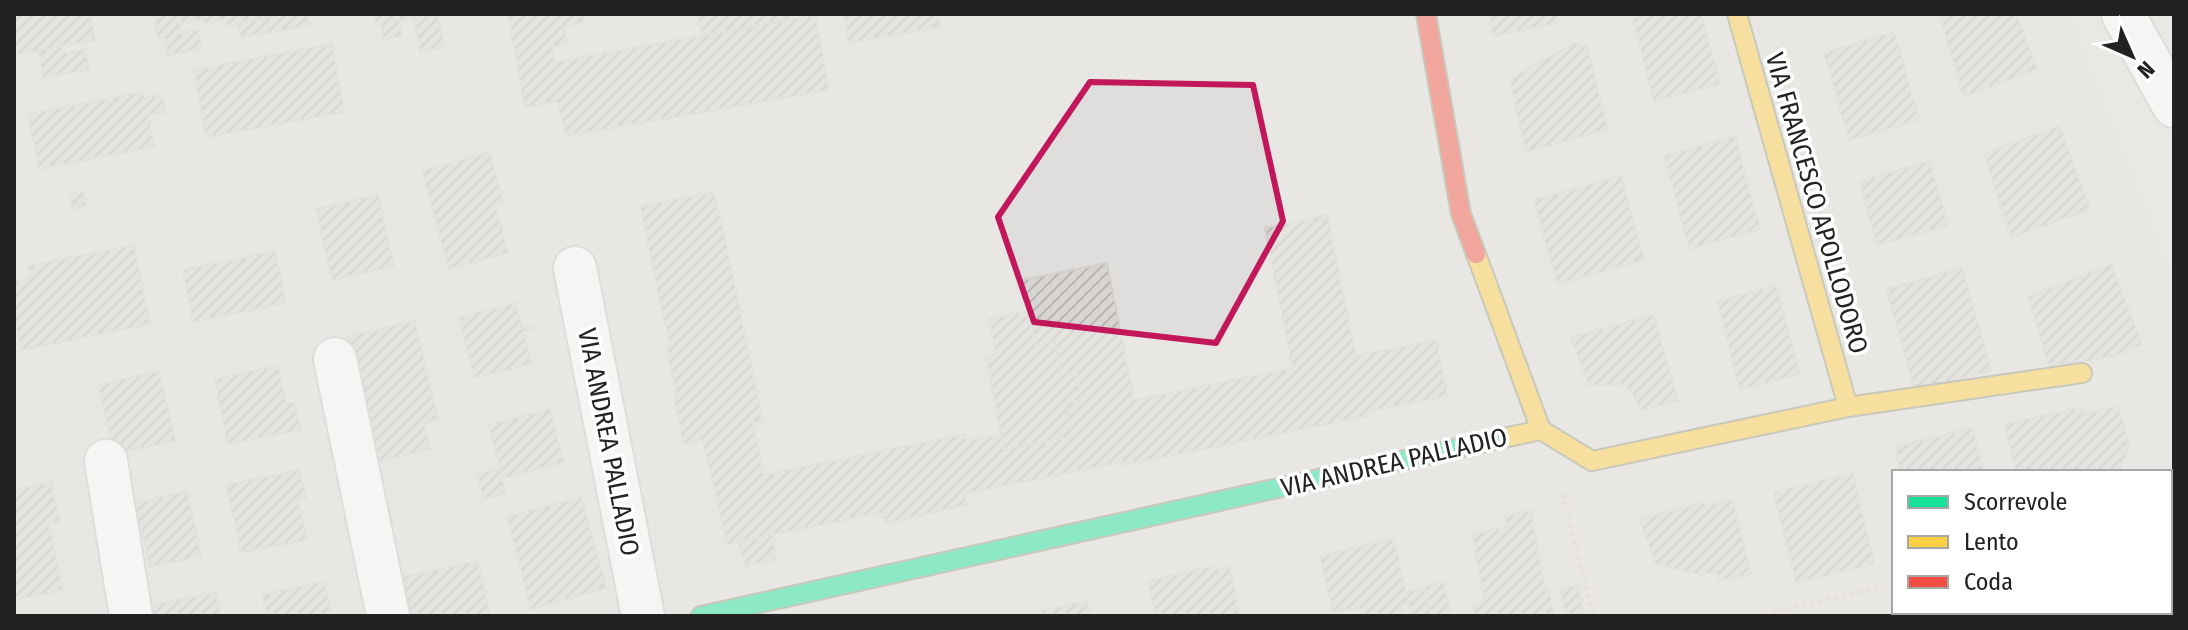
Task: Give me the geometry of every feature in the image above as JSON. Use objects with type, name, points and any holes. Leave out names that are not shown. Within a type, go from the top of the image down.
[{"type":"street","points":[[1426,14],[1461,214],[1541,430]]},
{"type":"street","name":"VIA FRANCESCO APOLLODORO","points":[[1737,14],[1848,407]]},
{"type":"street","points":[[2123,14],[2174,106]]},
{"type":"street","name":"VIA ANDREA PALLADIO","points":[[575,268],[643,616]]},
{"type":"street","points":[[335,359],[388,616]]},
{"type":"street","points":[[1592,461],[1848,407],[2082,373]]},
{"type":"street","name":"VIA ANDREA PALLADIO","points":[[701,616],[1541,430],[1592,461]]},
{"type":"street","points":[[106,461],[131,616]]},
{"type":"path","points":[[1592,461],[1563,497],[1593,616]]},
{"type":"path","points":[[1756,616],[1892,584]]},
{"type":"highlighted area","points":[[1090,82],[1253,85],[1283,221],[1216,343],[1034,322],[998,217]]},
{"type":"shaded area","points":[[14,14],[2174,14],[2174,616],[14,616]]},
{"type":"shaded area","points":[[2069,14],[2174,14],[2174,283]]},
{"type":"building","points":[[14,14],[90,14],[95,40],[14,55]]},
{"type":"building","points":[[154,14],[283,14],[227,25],[226,19],[180,23],[182,33],[198,30],[201,49],[167,55],[164,37],[158,38]]},
{"type":"building","points":[[283,14],[307,14],[309,26],[241,37],[238,23]]},
{"type":"building","points":[[374,14],[413,14],[414,18],[399,21],[402,36],[383,39],[381,24],[376,24]]},
{"type":"building","points":[[437,14],[444,47],[420,51],[414,18]]},
{"type":"building","points":[[508,14],[583,14],[584,23],[564,27],[568,44],[551,47],[555,62],[815,15],[829,90],[566,136],[557,101],[525,107]]},
{"type":"building","points":[[697,14],[789,14],[790,20],[702,36]]},
{"type":"building","points":[[844,14],[938,14],[940,27],[849,43]]},
{"type":"building","points":[[1489,14],[1556,14],[1558,23],[1493,36]]},
{"type":"building","points":[[1644,14],[1701,14],[1720,84],[1654,101],[1633,20]]},
{"type":"building","points":[[1952,14],[2016,14],[2037,69],[1964,97],[1940,18]]},
{"type":"building","points":[[1894,32],[1919,120],[1849,140],[1824,53]]},
{"type":"building","points":[[1574,43],[1587,47],[1608,129],[1526,152],[1510,79]]},
{"type":"building","points":[[332,44],[344,112],[206,137],[194,70]]},
{"type":"building","points":[[63,46],[65,53],[85,49],[89,69],[43,78],[39,51]]},
{"type":"building","points":[[143,92],[144,98],[162,95],[165,112],[148,115],[154,147],[39,169],[28,114]]},
{"type":"building","points":[[2059,126],[2090,209],[2011,238],[1984,154]]},
{"type":"building","points":[[1735,136],[1760,229],[1690,249],[1664,156]]},
{"type":"building","points":[[490,152],[503,202],[495,204],[508,253],[449,269],[422,171]]},
{"type":"building","points":[[1930,161],[1948,226],[1877,245],[1860,181]]},
{"type":"building","points":[[1621,176],[1644,260],[1557,284],[1534,200]]},
{"type":"building","points":[[83,191],[86,206],[73,210],[70,194]]},
{"type":"building","points":[[713,192],[763,421],[753,423],[764,475],[965,434],[967,441],[1001,434],[1004,450],[1073,436],[1066,403],[1082,400],[1076,371],[1061,375],[1054,341],[1035,346],[1022,280],[1107,263],[1134,400],[1293,368],[1265,228],[1327,215],[1356,356],[1436,340],[1447,396],[1366,412],[1367,416],[1180,454],[1123,465],[1122,462],[977,491],[965,494],[967,505],[887,523],[879,513],[727,544],[703,440],[684,444],[674,398],[677,398],[667,348],[670,347],[640,206]]},
{"type":"building","points":[[378,195],[394,266],[332,280],[316,209]]},
{"type":"building","points":[[134,245],[150,324],[21,350],[14,314],[14,282],[31,278],[28,266]]},
{"type":"building","points":[[275,251],[286,303],[193,322],[183,270]]},
{"type":"building","points":[[2111,264],[2142,345],[2114,356],[2049,366],[2028,297]]},
{"type":"building","points":[[1962,268],[1991,370],[1915,391],[1887,289]]},
{"type":"building","points":[[1776,285],[1800,374],[1740,390],[1717,302]]},
{"type":"building","points":[[516,303],[522,328],[532,325],[533,329],[524,332],[531,364],[474,378],[459,317]]},
{"type":"building","points":[[1028,311],[1035,346],[1054,341],[1061,375],[1076,371],[1082,400],[1066,403],[1073,436],[1004,450],[986,357],[996,354],[989,319]]},
{"type":"building","points":[[1654,315],[1678,401],[1642,410],[1625,384],[1589,385],[1571,337]]},
{"type":"building","points":[[415,321],[438,420],[424,423],[430,449],[377,462],[348,336]]},
{"type":"building","points":[[278,366],[286,404],[294,402],[301,430],[228,444],[215,379]]},
{"type":"building","points":[[159,371],[175,441],[114,453],[98,385]]},
{"type":"building","points":[[2118,406],[2129,448],[2119,470],[2016,470],[2005,424],[2083,407],[2084,414]]},
{"type":"building","points":[[550,409],[564,462],[503,478],[489,425]]},
{"type":"building","points":[[1973,428],[1984,470],[1901,470],[1895,447]]},
{"type":"building","points":[[500,468],[505,493],[483,499],[477,474]]},
{"type":"building","points":[[299,470],[306,499],[298,500],[307,540],[241,552],[226,485]]},
{"type":"building","points":[[1853,473],[1874,564],[1796,583],[1774,492]]},
{"type":"building","points":[[51,482],[60,521],[49,524],[63,590],[14,600],[14,490]]},
{"type":"building","points":[[187,491],[201,556],[150,567],[142,531],[137,532],[131,504]]},
{"type":"building","points":[[581,497],[606,588],[531,609],[507,517]]},
{"type":"building","points":[[1733,500],[1751,574],[1719,581],[1716,571],[1700,575],[1655,564],[1640,519],[1704,503],[1706,506]]},
{"type":"building","points":[[1531,511],[1545,590],[1549,589],[1554,616],[1475,616],[1474,606],[1485,604],[1472,534],[1507,527],[1505,515]]},
{"type":"building","points":[[773,535],[776,559],[746,566],[738,543]]},
{"type":"building","points":[[1394,539],[1408,603],[1401,604],[1404,616],[1361,616],[1359,608],[1333,612],[1320,556]]},
{"type":"building","points":[[478,561],[490,616],[407,616],[398,578]]},
{"type":"building","points":[[1214,566],[1215,570],[1229,566],[1240,616],[1156,616],[1148,581]]},
{"type":"building","points":[[324,581],[332,616],[267,616],[262,595]]},
{"type":"building","points":[[1444,582],[1451,616],[1431,616],[1424,587]]},
{"type":"building","points":[[1578,585],[1584,615],[1566,616],[1560,589]]},
{"type":"building","points":[[1424,587],[1431,616],[1411,616],[1406,592]]},
{"type":"building","points":[[216,592],[221,616],[139,616],[137,608]]},
{"type":"building","points":[[1087,601],[1091,616],[1042,616],[1041,611]]},
{"type":"traffic: fast","points":[[701,616],[1508,437]]},
{"type":"traffic: slow","points":[[1737,14],[1848,407]]},
{"type":"traffic: slow","points":[[1476,254],[1541,430]]},
{"type":"traffic: slow","points":[[1508,437],[1541,430],[1592,461],[1848,407],[2082,373]]},
{"type":"traffic: slow","points":[[1913,616],[1922,614]]},
{"type":"traffic: jam","points":[[1426,14],[1461,214],[1476,254]]}]
